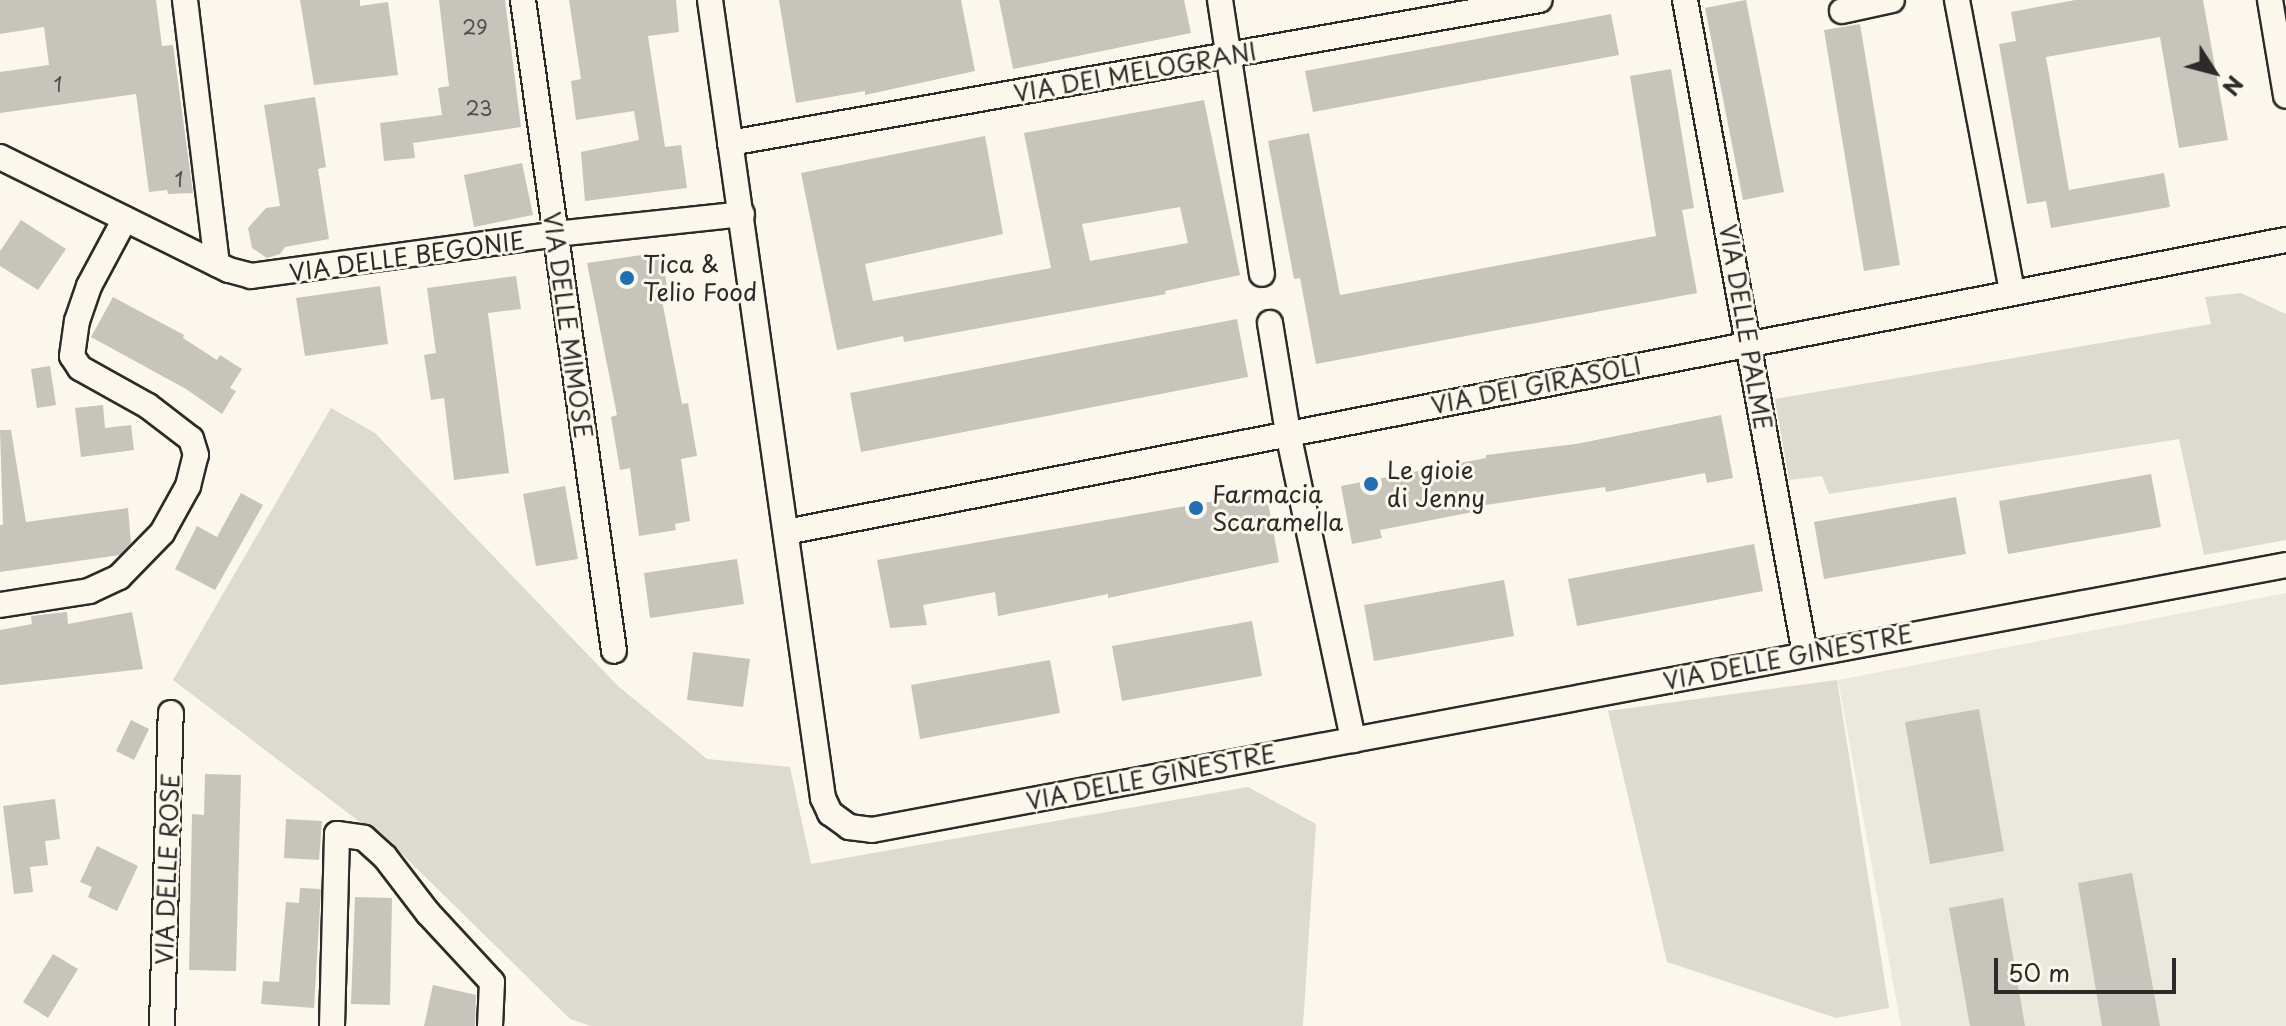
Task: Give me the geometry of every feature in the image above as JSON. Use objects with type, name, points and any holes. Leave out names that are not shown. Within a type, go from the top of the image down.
[{"type":"street","points":[[185,0],[217,264]]},
{"type":"street","name":"VIA DELLE MIMOSE","points":[[523,0],[614,651]]},
{"type":"street","name":"VIA DELLE GINESTRE","points":[[710,0],[823,798],[830,813],[842,824],[872,830],[2286,565]]},
{"type":"street","points":[[1220,0],[1262,274]]},
{"type":"street","name":"VIA DEI MELOGRANI","points":[[730,143],[1230,55],[1448,8],[1539,0]]},
{"type":"street","name":"VIA DELLE PALME","points":[[1685,0],[1805,654]]},
{"type":"street","points":[[1842,11],[1892,0]]},
{"type":"street","points":[[1957,0],[2012,292]]},
{"type":"street","points":[[2270,0],[2286,96]]},
{"type":"street","name":"VIA DELLE BEGONIE","points":[[0,157],[217,264],[239,273],[264,276],[556,234],[742,214]]},
{"type":"street","points":[[0,605],[89,591],[119,577],[162,533],[188,486],[196,455],[191,439],[148,406],[80,368],[72,356],[77,321],[89,286],[125,219]]},
{"type":"street","name":"VIA DEI GIRASOLI","points":[[786,532],[2286,240]]},
{"type":"street","points":[[1270,323],[1288,433],[1353,740]]},
{"type":"street","name":"VIA DELLE ROSE","points":[[162,1026],[171,713]]},
{"type":"street","points":[[332,1026],[337,834],[364,838],[385,857],[428,913],[492,982],[490,1026]]},
{"type":"shaded area","points":[[2241,293],[2286,314],[2286,540],[2204,555],[2179,439],[1829,494],[1822,476],[1789,480],[1775,399],[2211,324],[2205,297]]},
{"type":"shaded area","points":[[331,408],[375,433],[618,686],[707,759],[790,767],[811,864],[1248,787],[1316,824],[1303,1026],[591,1026],[570,1019],[402,854],[173,680]]},
{"type":"shaded area","points":[[2286,593],[2286,1026],[1901,1026],[1838,680]]},
{"type":"shaded area","points":[[1837,680],[1889,1008],[1836,1018],[1667,962],[1608,711]]},
{"type":"building","points":[[0,0],[156,0],[162,46],[173,45],[193,193],[168,194],[167,190],[149,192],[136,94],[0,113],[0,72],[49,65],[44,27],[0,34]]},
{"type":"building","points":[[300,0],[360,0],[360,6],[388,2],[398,75],[314,85]]},
{"type":"building","points":[[439,0],[505,0],[521,127],[413,143],[415,158],[384,161],[380,123],[442,115],[438,88],[449,86]]},
{"type":"building","points":[[569,0],[676,0],[679,32],[648,36],[665,147],[681,145],[687,188],[585,201],[581,152],[639,140],[634,111],[576,120],[571,81],[581,79]]},
{"type":"building","points":[[779,0],[961,0],[975,71],[865,95],[865,91],[796,103]]},
{"type":"building","points":[[999,0],[1184,0],[1191,33],[1013,69]]},
{"type":"building","points":[[1746,0],[1784,192],[1743,200],[1705,8]]},
{"type":"building","points":[[2075,0],[2203,0],[2228,140],[2179,148],[2160,37],[2046,57],[2069,190],[2164,173],[2170,207],[2051,228],[2046,201],[2027,204],[1999,44],[2016,41],[2011,12]]},
{"type":"building","points":[[1611,14],[1619,55],[1313,112],[1305,71]]},
{"type":"building","points":[[1860,24],[1900,265],[1864,271],[1824,30]]},
{"type":"building","points":[[1671,69],[1694,208],[1682,210],[1697,293],[1316,364],[1300,278],[1294,279],[1268,141],[1309,133],[1340,295],[1656,236],[1630,76]]},
{"type":"building","points":[[315,97],[326,167],[318,169],[329,239],[285,247],[280,254],[267,258],[252,248],[248,228],[266,208],[280,206],[264,105]]},
{"type":"building","points":[[1204,100],[1240,275],[1165,291],[1166,294],[904,342],[903,336],[837,350],[801,173],[985,136],[1003,234],[865,264],[873,301],[1051,268],[1024,133]],"holes":[[[1180,207],[1188,243],[1090,261],[1082,224]]]},
{"type":"building","points":[[522,163],[533,215],[474,227],[464,175]]},
{"type":"building","points":[[21,220],[66,249],[38,290],[0,266],[0,251]]},
{"type":"building","points":[[662,252],[667,288],[660,290],[682,404],[688,403],[697,456],[681,459],[690,521],[675,524],[676,530],[639,536],[630,468],[620,470],[611,417],[617,415],[587,263]]},
{"type":"building","points":[[516,276],[521,309],[488,313],[509,473],[454,480],[444,398],[431,400],[424,355],[436,353],[427,288]]},
{"type":"building","points":[[380,286],[388,344],[305,356],[296,298]]},
{"type":"building","points":[[113,297],[184,335],[183,338],[217,360],[220,355],[242,369],[230,388],[236,391],[222,414],[186,389],[91,337]]},
{"type":"building","points":[[1237,319],[1248,377],[861,452],[850,393]]},
{"type":"building","points":[[50,366],[56,405],[37,408],[31,369]]},
{"type":"building","points":[[103,405],[105,428],[131,425],[134,450],[81,457],[75,408]]},
{"type":"building","points":[[1721,415],[1733,478],[1707,483],[1705,473],[1606,492],[1605,487],[1472,507],[1473,512],[1380,530],[1382,538],[1352,544],[1341,486],[1486,458],[1486,455],[1576,444]]},
{"type":"building","points":[[0,430],[11,430],[26,522],[128,508],[131,543],[120,555],[0,572],[0,525],[3,525]]},
{"type":"building","points":[[2151,474],[2161,527],[2008,554],[1999,501]]},
{"type":"building","points":[[565,486],[578,559],[536,566],[523,494]]},
{"type":"building","points":[[1266,492],[1279,562],[1108,598],[1108,594],[998,616],[995,592],[923,605],[927,625],[890,628],[877,560]]},
{"type":"building","points":[[241,493],[263,505],[215,590],[175,569],[197,526],[217,537]]},
{"type":"building","points":[[1956,497],[1966,554],[1824,579],[1814,522]]},
{"type":"building","points":[[1754,544],[1763,591],[1577,626],[1568,579]]},
{"type":"building","points":[[737,559],[744,604],[650,618],[644,573]]},
{"type":"building","points":[[1504,580],[1514,636],[1374,661],[1364,605]]},
{"type":"building","points":[[67,612],[68,624],[132,612],[143,669],[0,685],[0,630],[32,624],[31,616]]},
{"type":"building","points":[[1252,621],[1262,676],[1122,701],[1112,646]]},
{"type":"building","points":[[693,652],[750,659],[743,707],[687,700]]},
{"type":"building","points":[[1050,660],[1060,713],[920,739],[911,685]]},
{"type":"building","points":[[1979,709],[2004,851],[1930,864],[1905,722]]},
{"type":"building","points":[[131,720],[149,729],[134,760],[116,751]]},
{"type":"building","points":[[205,774],[241,775],[236,971],[189,970],[192,814],[204,815]]},
{"type":"building","points":[[55,799],[60,839],[45,841],[48,865],[30,867],[33,892],[14,894],[3,806]]},
{"type":"building","points":[[286,819],[322,821],[319,860],[284,858]]},
{"type":"building","points":[[97,846],[138,866],[117,911],[88,897],[92,887],[80,882]]},
{"type":"building","points":[[2132,873],[2160,1026],[2102,1026],[2078,883]]},
{"type":"building","points":[[300,888],[321,889],[314,1008],[261,1004],[263,981],[279,982],[286,902],[299,903]]},
{"type":"building","points":[[355,897],[392,898],[390,1005],[351,1004]]},
{"type":"building","points":[[2003,898],[2025,1026],[1970,1026],[1949,908]]},
{"type":"building","points":[[53,954],[78,969],[48,1018],[23,1002]]},
{"type":"building","points":[[433,985],[476,995],[475,1026],[424,1026]]},
{"type":"place","name":"Tica & Telio Food","points":[[627,278]]},
{"type":"place","name":"Le gioie di Jenny","points":[[1371,484]]},
{"type":"place","name":"Farmacia Scaramella","points":[[1196,508]]}]
